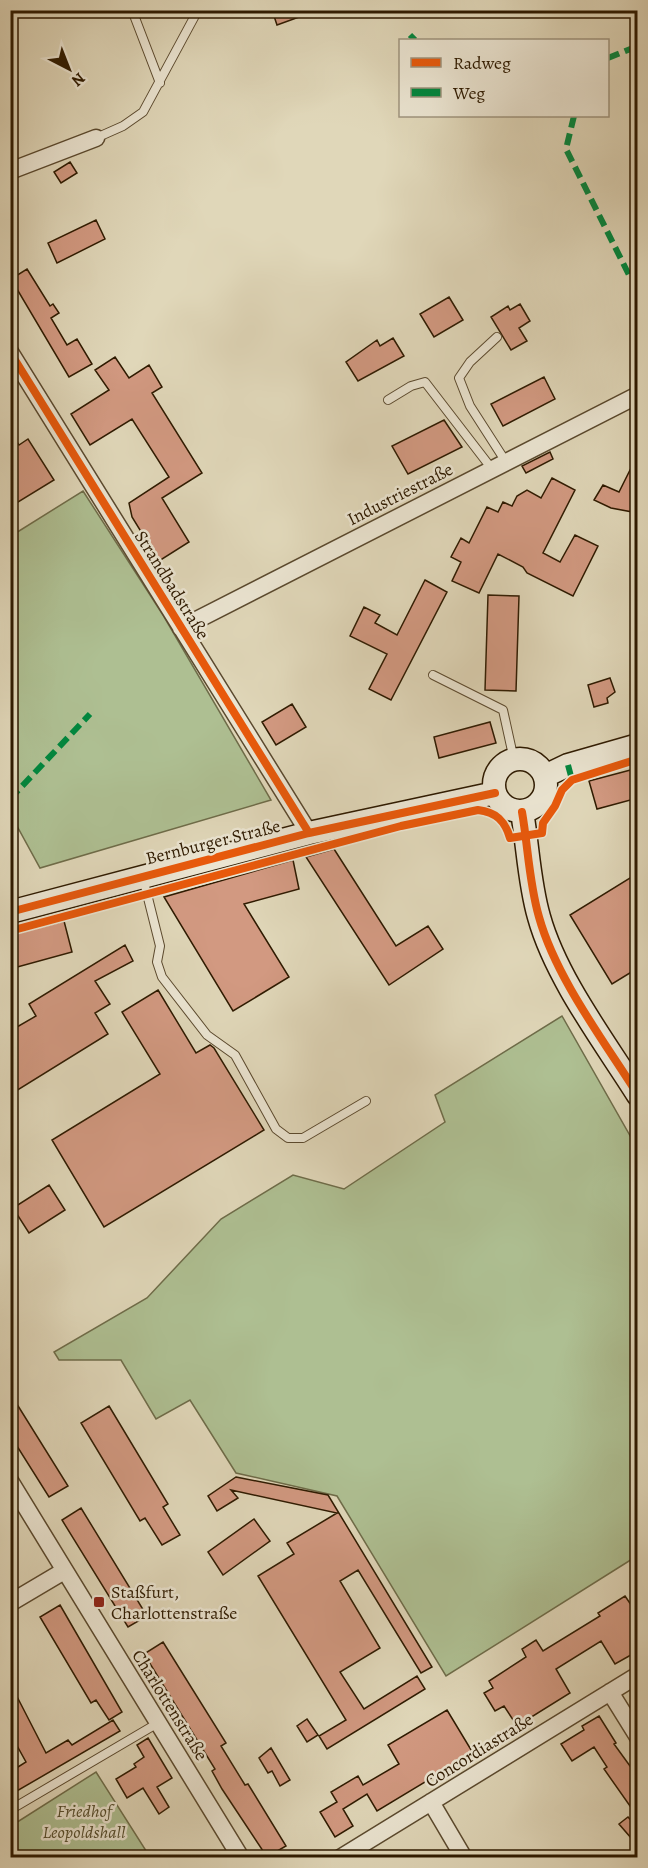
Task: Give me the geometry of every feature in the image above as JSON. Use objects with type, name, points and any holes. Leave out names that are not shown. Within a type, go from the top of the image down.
[{"type":"main road","points":[[545,776],[568,765],[638,745]]},
{"type":"main road","points":[[522,759],[536,764],[545,776],[546,792],[543,799],[530,810],[522,812],[508,809],[495,793],[494,784],[500,769],[514,760],[522,759]]},
{"type":"main road","name":"Bernburger Straße","points":[[10,912],[309,833],[495,793]]},
{"type":"main road","points":[[522,812],[539,917],[548,942],[585,1011],[638,1095]]},
{"type":"street","points":[[10,171],[96,138]]},
{"type":"street","name":"Strandbadstraße","points":[[10,352],[309,833]]},
{"type":"street","name":"Industriestraße","points":[[181,628],[638,395]]},
{"type":"street","name":"Charlottenstraße","points":[[10,1481],[241,1857]]},
{"type":"street","points":[[10,1604],[64,1571]]},
{"type":"street","name":"Concordiastraße","points":[[340,1857],[638,1675]]},
{"type":"street","points":[[610,1692],[638,1737]]},
{"type":"street","points":[[431,1802],[464,1857]]},
{"type":"lane","points":[[132,10],[160,83]]},
{"type":"lane","points":[[96,138],[135,119],[143,112],[198,10]]},
{"type":"lane","points":[[497,337],[470,362],[459,378],[499,466]]},
{"type":"lane","points":[[388,400],[411,386],[425,382],[499,466]]},
{"type":"lane","points":[[433,675],[503,710],[514,760]]},
{"type":"lane","points":[[142,876],[160,946],[157,962],[162,977],[207,1035],[235,1055],[276,1129],[288,1138],[303,1138],[366,1101]]},
{"type":"lane","points":[[10,1810],[158,1723]]},
{"type":"green space","points":[[83,491],[163,615],[271,800],[40,868],[11,815],[11,536]]},
{"type":"green space","points":[[562,1016],[637,1148],[637,1556],[446,1676],[337,1496],[236,1473],[190,1400],[156,1419],[121,1360],[59,1360],[54,1352],[147,1298],[221,1219],[293,1175],[344,1189],[445,1122],[435,1095]]},
{"type":"green space","name":"Friedhof Leopoldshall","points":[[96,1772],[150,1857],[11,1857],[11,1826]]},
{"type":"building","points":[[272,10],[313,10],[313,12],[277,25]]},
{"type":"building","points":[[70,162],[77,173],[61,183],[54,172]]},
{"type":"building","points":[[96,220],[105,239],[57,263],[48,243]]},
{"type":"building","points":[[27,269],[50,306],[53,304],[59,313],[51,318],[67,345],[77,339],[92,364],[69,377],[11,279]]},
{"type":"building","points":[[449,297],[463,320],[434,337],[420,314]]},
{"type":"building","points":[[520,304],[530,321],[519,328],[527,341],[511,350],[491,317],[508,306],[510,310]]},
{"type":"building","points":[[393,338],[404,356],[358,381],[346,362],[377,340],[380,346]]},
{"type":"building","points":[[115,357],[129,378],[149,365],[162,387],[152,393],[202,473],[162,498],[189,542],[159,561],[132,517],[129,503],[169,477],[132,419],[90,445],[71,414],[109,390],[95,370]]},
{"type":"building","points":[[544,377],[555,399],[503,426],[491,404]]},
{"type":"building","points":[[444,420],[462,447],[408,474],[392,446]]},
{"type":"building","points":[[10,432],[19,445],[28,439],[54,480],[10,507]]},
{"type":"building","points":[[550,452],[553,459],[526,473],[522,466]]},
{"type":"building","points":[[638,454],[638,513],[611,508],[594,500],[603,485],[619,492]]},
{"type":"building","points":[[552,478],[575,490],[543,553],[560,562],[575,535],[598,546],[573,596],[527,573],[523,567],[498,554],[479,593],[452,581],[461,562],[451,557],[461,538],[469,543],[487,507],[498,512],[503,502],[512,506],[517,496],[527,490],[541,498]]},
{"type":"building","points":[[425,580],[447,592],[391,700],[369,689],[387,654],[350,636],[364,607],[380,615],[375,623],[397,635]]},
{"type":"building","points":[[488,595],[519,596],[516,691],[485,690]]},
{"type":"building","points":[[610,678],[615,692],[607,698],[608,703],[594,707],[588,685]]},
{"type":"building","points":[[292,704],[306,727],[276,745],[262,722]]},
{"type":"building","points":[[490,722],[496,743],[439,758],[434,737]]},
{"type":"building","points":[[638,768],[638,798],[597,809],[589,781]]},
{"type":"building","points":[[334,849],[396,946],[428,926],[443,949],[389,985],[306,857]]},
{"type":"building","points":[[293,860],[299,889],[244,904],[289,977],[233,1011],[164,897]]},
{"type":"building","points":[[638,873],[638,968],[612,984],[570,915]]},
{"type":"building","points":[[64,921],[72,952],[10,969],[10,935]]},
{"type":"building","points":[[125,945],[133,961],[95,981],[110,1004],[95,1013],[108,1034],[16,1091],[10,1081],[10,1031],[36,1016],[29,1004]]},
{"type":"building","points":[[158,990],[196,1053],[210,1045],[214,1048],[264,1130],[104,1227],[52,1140],[160,1074],[122,1012]]},
{"type":"building","points":[[49,1185],[65,1210],[29,1233],[13,1208]]},
{"type":"building","points":[[10,1393],[68,1486],[49,1497],[10,1435]]},
{"type":"building","points":[[109,1406],[168,1504],[163,1507],[180,1535],[162,1545],[145,1518],[140,1521],[81,1423]]},
{"type":"building","points":[[236,1477],[328,1495],[432,1667],[421,1673],[358,1570],[340,1581],[380,1648],[340,1672],[364,1709],[417,1676],[425,1689],[327,1749],[319,1736],[346,1720],[258,1576],[294,1554],[287,1543],[337,1513],[231,1490],[238,1498],[217,1511],[208,1496]]},
{"type":"building","points":[[81,1508],[147,1616],[128,1627],[62,1520]]},
{"type":"building","points":[[254,1519],[270,1541],[223,1575],[208,1552]]},
{"type":"building","points":[[625,1596],[638,1615],[638,1651],[615,1664],[601,1641],[556,1669],[570,1693],[517,1726],[504,1706],[495,1711],[484,1693],[493,1688],[489,1681],[526,1657],[522,1649],[536,1640],[543,1651],[600,1616],[598,1613]]},
{"type":"building","points":[[60,1605],[122,1712],[109,1720],[96,1700],[91,1703],[40,1617]]},
{"type":"building","points":[[163,1642],[226,1743],[221,1746],[245,1785],[248,1784],[286,1846],[267,1857],[222,1789],[212,1771],[215,1769],[144,1654]]},
{"type":"building","points":[[10,1683],[46,1753],[68,1740],[72,1745],[113,1720],[120,1731],[10,1795],[10,1772],[26,1762],[10,1733]]},
{"type":"building","points":[[447,1710],[473,1753],[377,1811],[367,1794],[343,1809],[353,1826],[335,1837],[320,1812],[337,1802],[331,1792],[358,1776],[363,1785],[399,1764],[388,1745]]},
{"type":"building","points":[[599,1716],[616,1743],[614,1744],[638,1777],[638,1801],[630,1806],[604,1769],[607,1767],[594,1747],[572,1761],[561,1744],[584,1730],[582,1726]]},
{"type":"building","points":[[307,1719],[318,1735],[307,1742],[297,1726]]},
{"type":"building","points":[[148,1738],[172,1778],[157,1787],[169,1807],[159,1814],[143,1788],[127,1798],[116,1779],[136,1767],[134,1764],[144,1757],[137,1745]]},
{"type":"building","points":[[271,1748],[290,1780],[280,1786],[272,1771],[268,1773],[259,1758]]},
{"type":"building","points":[[628,1817],[638,1828],[638,1846],[619,1824]]},
{"type":"marked path","points":[[410,35],[414,39]]},
{"type":"marked path","points":[[609,58],[638,46]]},
{"type":"marked path","points":[[574,117],[566,149],[629,275]]},
{"type":"marked path","points":[[10,799],[90,714]]},
{"type":"marked path","points":[[568,765],[572,780]]},
{"type":"cycle path","points":[[10,352],[309,833]]},
{"type":"cycle path","points":[[10,931],[401,826],[478,810],[499,818],[510,838],[542,833],[543,823],[555,806],[562,790],[572,780],[638,759]]},
{"type":"cycle path","points":[[10,912],[309,833],[495,793]]},
{"type":"cycle path","points":[[522,812],[533,891],[547,940],[582,1009],[638,1095]]},
{"type":"place","name":"Staßfurt, Charlottenstraße","points":[[99,1602]]}]
